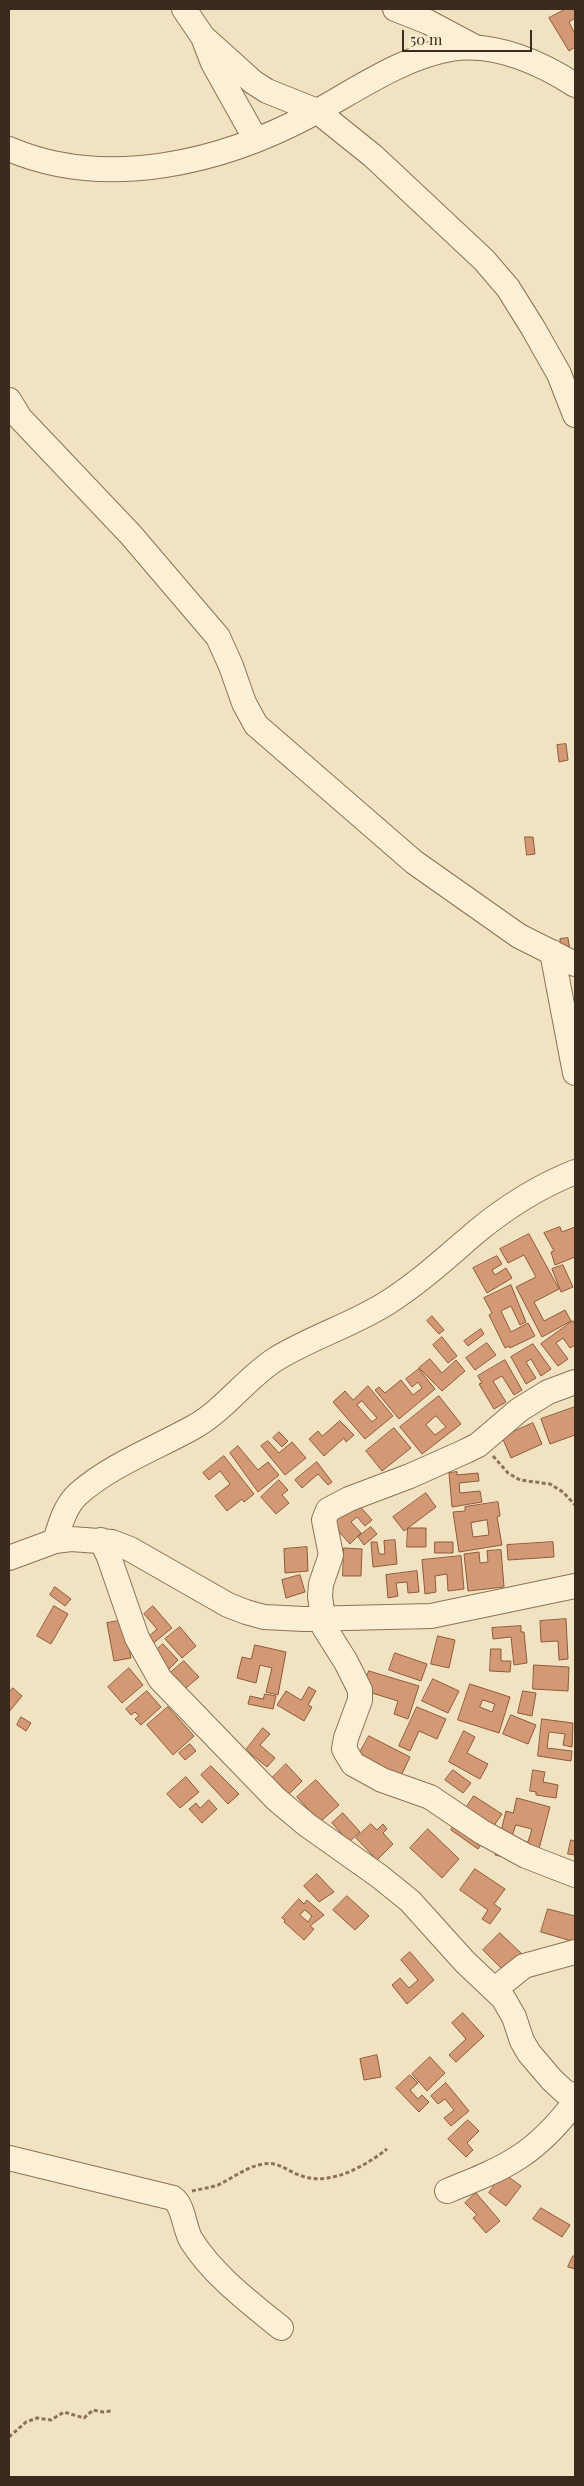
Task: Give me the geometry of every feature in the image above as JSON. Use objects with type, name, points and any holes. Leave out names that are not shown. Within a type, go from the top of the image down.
[{"type":"street","points":[[184,9],[203,37],[213,63],[256,140]]},
{"type":"street","points":[[395,9],[428,22],[477,48]]},
{"type":"street","points":[[203,37],[253,82],[267,91],[317,111],[374,156],[484,260],[508,288],[559,374],[575,416]]},
{"type":"street","points":[[9,149],[70,168],[127,168],[203,159],[278,132],[374,78],[428,56],[451,49],[477,48],[505,52],[528,60],[575,85]]},
{"type":"street","points":[[9,400],[20,418],[131,534],[218,637],[244,703],[256,725],[414,862],[519,936],[575,964]]},
{"type":"street","points":[[552,952],[575,1073]]},
{"type":"street","points":[[55,1541],[69,1504],[91,1484],[157,1444],[202,1422],[276,1359],[359,1320],[385,1304],[427,1275],[494,1218],[522,1200],[575,1172]]},
{"type":"street","points":[[575,1382],[548,1392],[519,1410],[481,1443],[410,1476],[364,1492],[328,1510],[324,1520],[331,1555],[321,1584],[322,1619],[327,1633],[346,1662],[360,1690],[360,1700],[346,1738],[344,1749],[353,1764],[382,1780],[430,1797],[482,1832],[526,1856],[575,1875]]},
{"type":"street","points":[[101,1540],[109,1556],[136,1638],[151,1667],[172,1693],[276,1799],[336,1848],[402,1894],[465,1962],[494,1989],[511,2011],[522,2041],[529,2053],[552,2080],[565,2092],[575,2096]]},
{"type":"street","points":[[9,1558],[55,1541],[101,1540],[130,1549],[228,1605],[264,1617],[322,1619],[432,1616],[575,1586]]},
{"type":"street","points":[[494,1989],[524,1966],[575,1952]]},
{"type":"street","points":[[447,2191],[504,2168],[523,2156],[544,2138],[575,2102]]},
{"type":"street","points":[[9,2158],[173,2198],[179,2206],[187,2232],[202,2254],[219,2274],[281,2328]]},
{"type":"path","points":[[481,1443],[508,1473],[520,1480],[550,1484],[563,1492],[575,1505]]},
{"type":"path","points":[[173,2198],[184,2193],[216,2186],[240,2172],[266,2164],[280,2164],[302,2176],[325,2178],[351,2170],[387,2149]]},
{"type":"path","points":[[9,2437],[16,2428],[33,2419],[52,2420],[64,2412],[84,2418],[93,2410],[111,2411]]},
{"type":"building","points":[[566,9],[575,9],[575,18],[569,22],[575,34],[575,47],[569,51],[549,18]]},
{"type":"building","points":[[566,744],[568,760],[559,762],[557,745]]},
{"type":"building","points":[[525,837],[533,837],[535,854],[527,855]]},
{"type":"building","points":[[568,938],[570,950],[561,951],[560,939]]},
{"type":"building","points":[[560,1227],[562,1232],[575,1227],[575,1257],[555,1265],[551,1252],[554,1251],[544,1233]]},
{"type":"building","points":[[529,1234],[559,1289],[534,1302],[544,1321],[565,1310],[571,1321],[542,1337],[516,1287],[536,1277],[524,1255],[508,1263],[500,1249]]},
{"type":"building","points":[[497,1256],[502,1264],[492,1270],[495,1275],[506,1268],[512,1278],[487,1293],[473,1268]]},
{"type":"building","points":[[563,1265],[573,1287],[561,1292],[552,1269]]},
{"type":"building","points":[[511,1285],[526,1322],[520,1325],[511,1306],[501,1311],[511,1332],[528,1323],[535,1336],[510,1348],[509,1346],[505,1348],[489,1315],[492,1313],[484,1298]]},
{"type":"building","points":[[432,1316],[444,1330],[439,1334],[427,1321]]},
{"type":"building","points":[[573,1321],[575,1324],[575,1345],[570,1348],[563,1338],[556,1343],[568,1359],[558,1366],[541,1344]]},
{"type":"building","points":[[481,1329],[484,1334],[468,1346],[464,1341]]},
{"type":"building","points":[[442,1337],[457,1356],[448,1363],[433,1345]]},
{"type":"building","points":[[487,1343],[496,1355],[475,1370],[466,1358]]},
{"type":"building","points":[[533,1344],[551,1369],[541,1376],[531,1359],[526,1362],[536,1378],[526,1384],[511,1357]]},
{"type":"building","points":[[430,1359],[442,1373],[456,1360],[465,1371],[442,1391],[419,1368]]},
{"type":"building","points":[[505,1360],[522,1390],[514,1395],[502,1376],[493,1381],[506,1402],[494,1409],[479,1384],[482,1383],[478,1376]]},
{"type":"building","points":[[419,1369],[435,1389],[399,1419],[375,1390],[379,1387],[385,1393],[401,1380],[413,1395],[422,1388],[418,1382],[412,1387],[406,1379]]},
{"type":"building","points":[[368,1386],[393,1416],[365,1439],[333,1402],[345,1391],[353,1400]],"holes":[[[362,1401],[377,1418],[372,1422],[357,1405]]]},
{"type":"building","points":[[439,1396],[461,1424],[422,1454],[400,1427]],"holes":[[[436,1416],[446,1427],[435,1435],[426,1425]]]},
{"type":"building","points":[[575,1407],[575,1435],[550,1444],[541,1419]]},
{"type":"building","points":[[340,1421],[354,1435],[346,1442],[344,1438],[324,1456],[309,1439],[318,1431],[322,1436]]},
{"type":"building","points":[[533,1423],[542,1444],[511,1458],[502,1437]]},
{"type":"building","points":[[394,1428],[411,1448],[382,1471],[366,1451]]},
{"type":"building","points":[[279,1432],[288,1441],[282,1447],[273,1438]]},
{"type":"building","points":[[268,1441],[279,1453],[292,1442],[306,1458],[285,1475],[261,1446]]},
{"type":"building","points":[[238,1446],[258,1470],[268,1462],[279,1475],[258,1492],[230,1453]]},
{"type":"building","points":[[224,1456],[254,1494],[244,1502],[242,1499],[227,1511],[215,1496],[230,1484],[220,1471],[209,1480],[203,1473]]},
{"type":"building","points":[[317,1462],[332,1482],[328,1485],[318,1474],[302,1488],[295,1480]]},
{"type":"building","points":[[457,1472],[457,1475],[478,1473],[479,1481],[459,1483],[460,1493],[480,1491],[482,1502],[452,1507],[449,1473]]},
{"type":"building","points":[[279,1480],[288,1490],[282,1495],[289,1503],[276,1514],[261,1497]]},
{"type":"building","points":[[426,1493],[436,1507],[404,1531],[393,1517]]},
{"type":"building","points":[[498,1502],[500,1516],[497,1517],[502,1545],[459,1552],[453,1512],[465,1511],[465,1507]],"holes":[[[487,1520],[489,1535],[473,1537],[471,1523]]]},
{"type":"building","points":[[357,1503],[372,1520],[365,1526],[357,1517],[351,1522],[361,1533],[350,1544],[331,1523]]},
{"type":"building","points":[[371,1527],[377,1534],[364,1545],[358,1537]]},
{"type":"building","points":[[408,1528],[426,1528],[426,1547],[407,1547]]},
{"type":"building","points":[[395,1540],[397,1564],[373,1567],[371,1542],[377,1542],[379,1554],[385,1554],[384,1541]]},
{"type":"building","points":[[435,1542],[453,1542],[453,1553],[435,1553]]},
{"type":"building","points":[[553,1542],[554,1557],[508,1560],[507,1545]]},
{"type":"building","points":[[307,1547],[308,1571],[285,1573],[284,1549]]},
{"type":"building","points":[[344,1548],[362,1549],[361,1576],[343,1576]]},
{"type":"building","points":[[501,1550],[504,1587],[468,1591],[464,1554],[479,1552],[480,1563],[488,1562],[487,1551]]},
{"type":"building","points":[[461,1556],[464,1589],[448,1591],[447,1574],[435,1576],[436,1592],[425,1594],[422,1560]]},
{"type":"building","points":[[417,1571],[419,1592],[408,1593],[407,1582],[396,1583],[398,1596],[388,1598],[386,1575]]},
{"type":"building","points":[[300,1575],[305,1592],[286,1598],[282,1580]]},
{"type":"building","points":[[55,1587],[71,1599],[65,1606],[50,1595]]},
{"type":"building","points":[[54,1606],[68,1614],[51,1644],[37,1636]]},
{"type":"building","points":[[153,1606],[172,1628],[151,1645],[146,1639],[157,1629],[144,1614]]},
{"type":"building","points":[[566,1619],[568,1659],[559,1660],[558,1641],[541,1642],[540,1621]]},
{"type":"building","points":[[124,1620],[131,1658],[114,1661],[107,1623]]},
{"type":"building","points":[[521,1626],[521,1632],[524,1632],[527,1663],[514,1665],[511,1637],[493,1639],[492,1628]]},
{"type":"building","points":[[180,1627],[196,1646],[182,1658],[165,1639]]},
{"type":"building","points":[[438,1636],[455,1640],[449,1668],[431,1664]]},
{"type":"building","points":[[163,1644],[178,1660],[168,1670],[152,1654]]},
{"type":"building","points":[[255,1645],[286,1652],[278,1695],[266,1692],[272,1668],[260,1665],[256,1683],[237,1678],[242,1657],[251,1659]]},
{"type":"building","points":[[491,1649],[501,1649],[501,1661],[511,1661],[510,1672],[490,1671]]},
{"type":"building","points":[[395,1653],[427,1664],[421,1681],[389,1670]]},
{"type":"building","points":[[184,1661],[199,1677],[176,1696],[162,1680]]},
{"type":"building","points":[[534,1665],[569,1667],[568,1691],[533,1689]]},
{"type":"building","points":[[129,1668],[143,1685],[122,1703],[108,1687]]},
{"type":"building","points":[[369,1671],[419,1686],[408,1719],[394,1714],[398,1701],[362,1690]]},
{"type":"building","points":[[433,1679],[459,1691],[448,1713],[422,1701]]},
{"type":"building","points":[[470,1684],[510,1697],[499,1733],[458,1720]],"holes":[[[483,1700],[495,1704],[492,1712],[480,1707]]]},
{"type":"building","points":[[309,1687],[316,1691],[308,1705],[312,1707],[304,1721],[277,1705],[286,1691],[301,1700]]},
{"type":"building","points":[[13,1688],[22,1696],[9,1712],[9,1693]]},
{"type":"building","points":[[147,1691],[161,1707],[141,1725],[135,1719],[139,1716],[135,1712],[131,1715],[126,1709]]},
{"type":"building","points":[[523,1691],[536,1693],[532,1716],[518,1713]]},
{"type":"building","points":[[265,1694],[276,1696],[273,1709],[248,1704],[250,1696],[263,1699]]},
{"type":"building","points":[[168,1707],[194,1736],[173,1755],[147,1725]]},
{"type":"building","points":[[417,1707],[446,1719],[437,1739],[419,1731],[410,1751],[399,1746]]},
{"type":"building","points":[[511,1715],[536,1725],[528,1744],[503,1734]]},
{"type":"building","points":[[21,1717],[31,1723],[26,1731],[17,1725]]},
{"type":"building","points":[[542,1719],[573,1723],[572,1747],[563,1745],[565,1734],[549,1732],[547,1748],[572,1751],[571,1761],[538,1756]]},
{"type":"building","points":[[263,1728],[270,1734],[260,1745],[275,1758],[267,1767],[246,1750]]},
{"type":"building","points":[[464,1731],[475,1737],[467,1753],[488,1764],[480,1779],[449,1762]]},
{"type":"building","points":[[369,1736],[410,1757],[400,1778],[358,1756]]},
{"type":"building","points":[[190,1744],[196,1751],[185,1760],[179,1753]]},
{"type":"building","points":[[286,1764],[302,1781],[289,1794],[272,1778]]},
{"type":"building","points":[[211,1766],[239,1794],[228,1804],[201,1775]]},
{"type":"building","points":[[453,1770],[471,1783],[463,1793],[445,1780]]},
{"type":"building","points":[[533,1770],[545,1772],[543,1782],[558,1785],[556,1798],[536,1795],[536,1792],[530,1791]]},
{"type":"building","points":[[186,1777],[199,1792],[180,1808],[167,1794]]},
{"type":"building","points":[[316,1780],[339,1805],[320,1822],[297,1797]]},
{"type":"building","points":[[474,1796],[502,1814],[478,1849],[451,1830]]},
{"type":"building","points":[[517,1798],[550,1807],[535,1864],[495,1855],[506,1811],[513,1813]],"holes":[[[516,1825],[532,1829],[528,1842],[512,1838]]]},
{"type":"building","points":[[209,1800],[217,1809],[202,1823],[189,1809],[196,1803],[200,1808]]},
{"type":"building","points":[[343,1813],[360,1832],[349,1842],[332,1823]]},
{"type":"building","points":[[371,1824],[377,1830],[383,1824],[387,1829],[383,1833],[393,1844],[377,1860],[356,1838]]},
{"type":"building","points":[[428,1829],[459,1859],[442,1878],[410,1848]]},
{"type":"building","points":[[571,1840],[575,1841],[575,1855],[568,1854]]},
{"type":"building","points":[[475,1869],[505,1889],[494,1904],[501,1909],[490,1924],[482,1919],[488,1910],[460,1890]]},
{"type":"building","points":[[317,1874],[334,1892],[319,1902],[304,1886]]},
{"type":"building","points":[[347,1896],[369,1916],[355,1930],[333,1910]]},
{"type":"building","points":[[299,1899],[304,1904],[307,1900],[324,1915],[310,1926],[314,1929],[304,1940],[282,1918]],"holes":[[[305,1910],[312,1916],[308,1922],[300,1915]]]},
{"type":"building","points":[[548,1909],[575,1916],[575,1942],[541,1932]]},
{"type":"building","points":[[500,1933],[523,1955],[506,1973],[483,1950]]},
{"type":"building","points":[[410,1952],[434,1980],[407,2004],[392,1985],[400,1978],[409,1988],[418,1980],[401,1960]]},
{"type":"building","points":[[463,2013],[484,2036],[456,2062],[449,2055],[466,2039],[452,2023]]},
{"type":"building","points":[[377,2055],[381,2077],[364,2080],[360,2059]]},
{"type":"building","points":[[430,2057],[445,2073],[427,2091],[412,2074]]},
{"type":"building","points":[[410,2075],[418,2083],[410,2090],[418,2099],[422,2095],[429,2102],[419,2112],[396,2088]]},
{"type":"building","points":[[446,2083],[469,2111],[451,2126],[444,2118],[454,2110],[445,2099],[438,2104],[431,2096]]},
{"type":"building","points":[[468,2120],[479,2131],[467,2143],[473,2150],[466,2157],[448,2139]]},
{"type":"building","points":[[503,2173],[521,2186],[506,2206],[489,2193]]},
{"type":"building","points":[[476,2193],[500,2221],[486,2233],[473,2218],[477,2215],[465,2203]]},
{"type":"building","points":[[541,2208],[570,2225],[562,2237],[533,2219]]},
{"type":"building","points":[[573,2256],[575,2256],[575,2269],[568,2267]]}]
